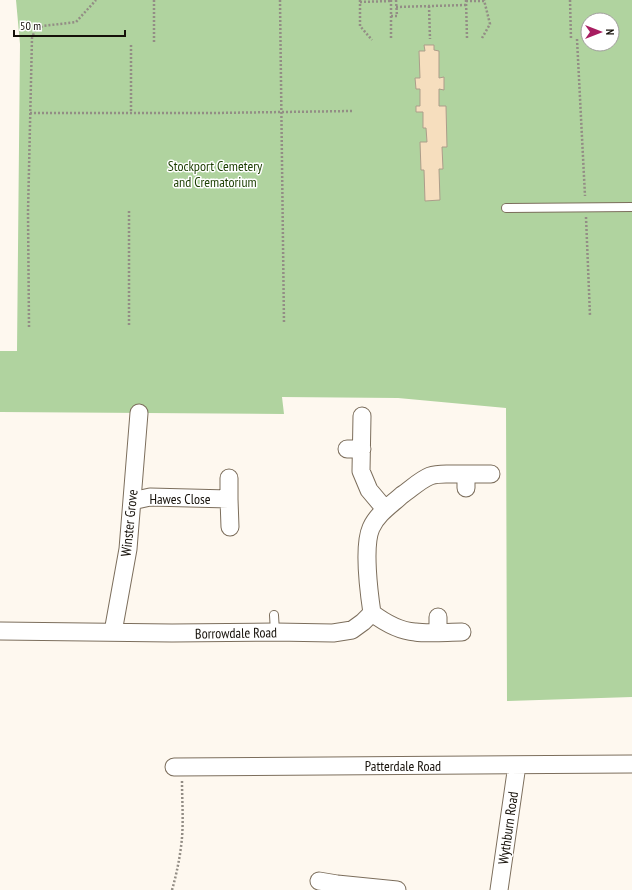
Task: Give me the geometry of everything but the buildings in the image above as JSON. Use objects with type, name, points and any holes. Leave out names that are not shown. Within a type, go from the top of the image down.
[{"type":"street","name":"Winster Grove","points":[[113,632],[128,548],[140,413]]},
{"type":"street","points":[[362,416],[354,449],[364,480],[369,490],[385,509]]},
{"type":"street","points":[[462,632],[438,625],[415,632],[405,630],[391,625],[372,613],[367,552],[368,539],[370,529],[385,509],[419,482],[430,476],[440,474],[466,481],[491,474]]},
{"type":"street","name":"Hawes Close","points":[[229,478],[230,527]]},
{"type":"street","name":"Hawes Close","points":[[132,501],[150,497],[229,499]]},
{"type":"street","name":"Borrowdale Road","points":[[0,631],[333,633],[352,630],[372,613]]},
{"type":"street","name":"Patterdale Road","points":[[178,767],[632,764]]},
{"type":"street","name":"Wythburn Road","points":[[499,890],[517,765]]},
{"type":"street","points":[[319,881],[397,890]]},
{"type":"lane","points":[[506,208],[632,207]]},
{"type":"lane","points":[[274,615],[275,632]]},
{"type":"path","points":[[29,327],[28,212],[32,38],[35,30],[42,26],[76,22],[96,0]]},
{"type":"path","points":[[154,0],[154,44]]},
{"type":"path","points":[[280,0],[284,324]]},
{"type":"path","points":[[391,16],[397,16],[396,0]]},
{"type":"path","points":[[467,38],[466,0],[484,0],[490,24],[482,38]]},
{"type":"path","points":[[570,0],[571,39]]},
{"type":"path","points":[[372,40],[360,26],[360,1],[391,1],[391,40]]},
{"type":"path","points":[[396,7],[466,5]]},
{"type":"path","points":[[429,6],[430,39]]},
{"type":"path","points":[[577,39],[590,316]]},
{"type":"path","points":[[130,44],[131,113]]},
{"type":"path","points":[[30,114],[352,111]]},
{"type":"path","points":[[129,211],[129,326]]},
{"type":"path","points":[[172,890],[181,846],[182,823],[178,767]]},
{"type":"green space","name":"Stockport Cemetery and Crematorium","points":[[16,0],[632,0],[632,697],[507,701],[506,408],[398,398],[282,397],[284,414],[0,412],[0,351],[17,351],[20,44]]}]
